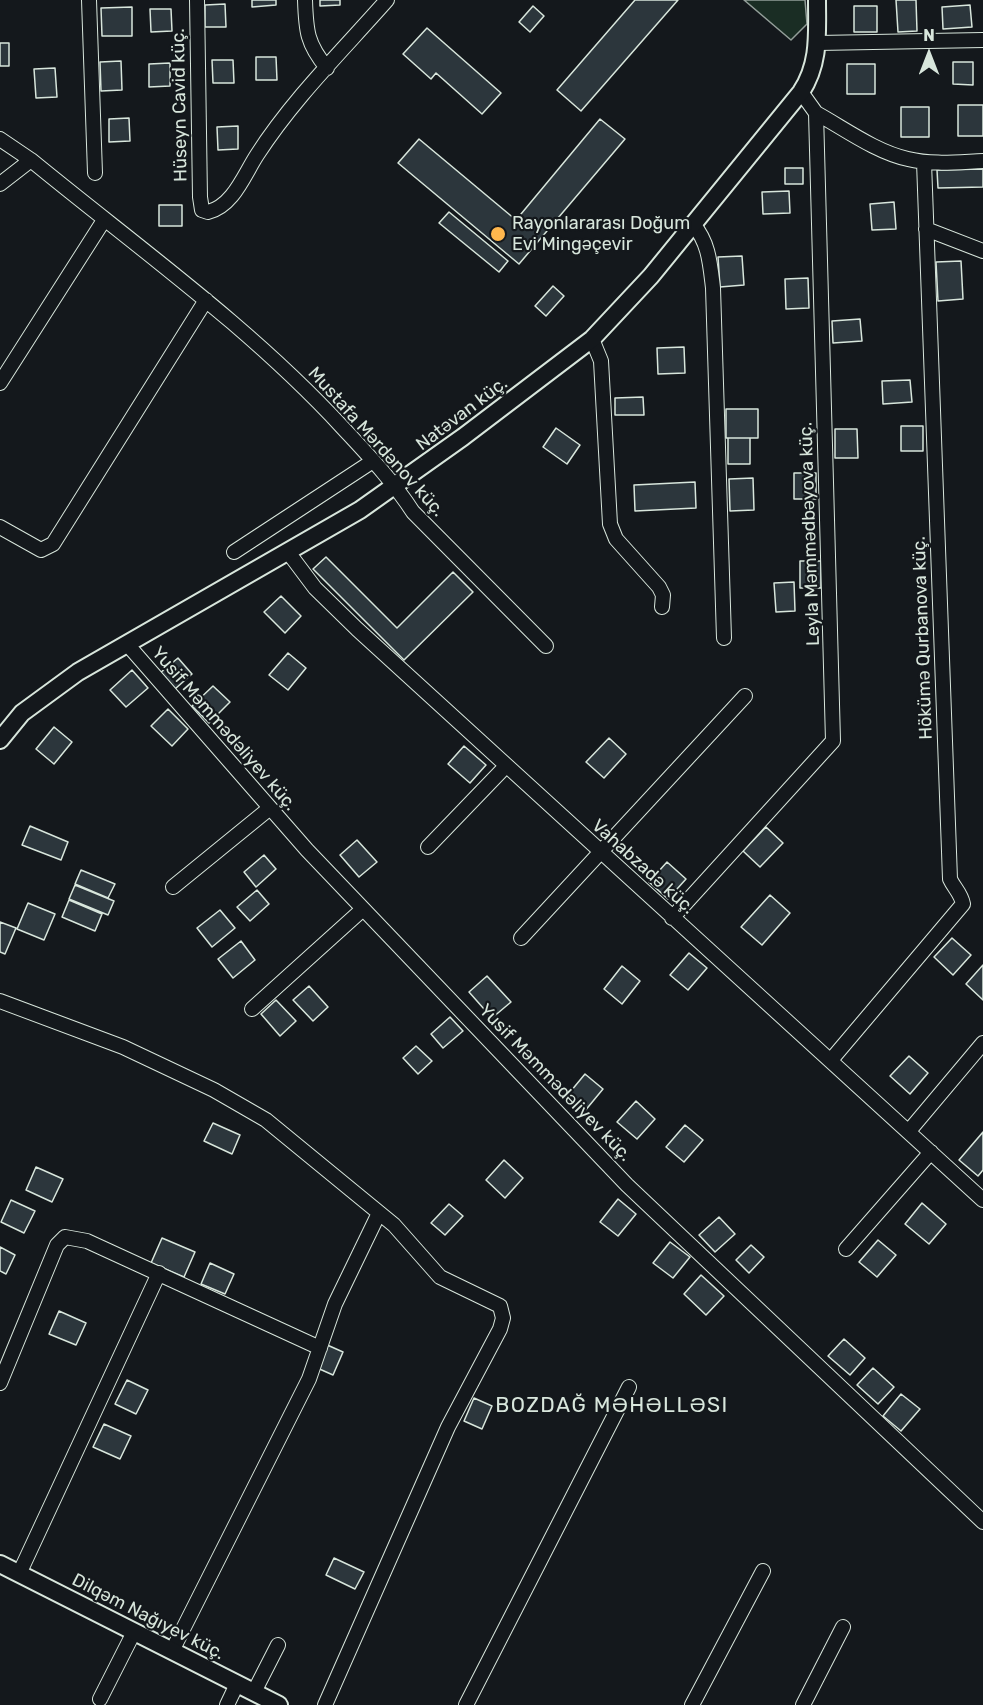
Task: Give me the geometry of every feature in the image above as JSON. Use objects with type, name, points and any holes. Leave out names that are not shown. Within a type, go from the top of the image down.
[{"type":"street","points":[[89,0],[95,173]]},
{"type":"street","name":"Hüseyn Cavid küç.","points":[[197,0],[202,210],[208,213],[216,211],[227,203],[261,148],[327,68]]},
{"type":"street","points":[[305,0],[308,37],[312,50],[327,68],[387,0]]},
{"type":"street","name":"Natəvan küç.","points":[[0,740],[22,713],[44,695],[397,486],[592,339],[651,276],[801,92],[815,66],[818,43],[817,0]]},
{"type":"street","points":[[818,43],[983,40]]},
{"type":"street","points":[[801,92],[816,113],[888,153],[924,162],[983,161]]},
{"type":"street","name":"Leyla Məmmədbəyova küç.","points":[[672,918],[833,741],[816,113]]},
{"type":"street","name":"Mustafa Mərdənov küç.","points":[[0,139],[31,160],[206,300],[312,394],[397,486],[413,512],[546,646]]},
{"type":"street","points":[[0,184],[31,160]]},
{"type":"street","name":"Hökümə Qurbanova küç.","points":[[831,1060],[963,903],[962,895],[954,889],[950,879],[924,162]]},
{"type":"street","points":[[0,383],[104,220]]},
{"type":"street","points":[[693,224],[703,236],[709,251],[713,288],[724,638]]},
{"type":"street","points":[[926,229],[983,251]]},
{"type":"street","points":[[0,526],[41,550],[53,544],[206,300]]},
{"type":"street","points":[[592,339],[601,361],[610,524],[616,539],[659,587],[663,595],[662,607]]},
{"type":"street","points":[[234,552],[373,461]]},
{"type":"street","name":"Vahabzadə küç.","points":[[288,552],[315,588],[357,629],[983,1200]]},
{"type":"street","name":"Yusif Məmmədəliyev küç.","points":[[127,644],[270,808],[363,909],[627,1185],[983,1522]]},
{"type":"street","points":[[521,938],[745,696]]},
{"type":"street","points":[[428,847],[506,766]]},
{"type":"street","points":[[173,887],[270,808]]},
{"type":"street","points":[[252,1009],[363,909]]},
{"type":"street","points":[[0,1001],[123,1047],[231,1100],[266,1120],[394,1225],[440,1277],[500,1306],[503,1317],[500,1329],[448,1427],[325,1705]]},
{"type":"street","points":[[909,1131],[983,1043]]},
{"type":"street","points":[[846,1249],[931,1152]]},
{"type":"street","points":[[172,1651],[309,1379],[335,1304],[379,1213]]},
{"type":"street","points":[[0,1383],[57,1245],[65,1237],[87,1240],[320,1348]]},
{"type":"street","points":[[19,1574],[159,1273]]},
{"type":"street","points":[[466,1705],[629,1388]]},
{"type":"street","name":"Dilqəm Nağıyev küç.","points":[[0,1564],[279,1705]]},
{"type":"street","points":[[692,1705],[763,1570]]},
{"type":"street","points":[[803,1705],[843,1627]]},
{"type":"street","points":[[100,1700],[134,1632]]},
{"type":"street","points":[[254,1692],[278,1645]]},
{"type":"street","points":[[227,1705],[237,1684]]},
{"type":"green space","points":[[744,0],[805,0],[807,24],[791,40]]},
{"type":"building","points":[[252,0],[276,0],[276,5],[252,7]]},
{"type":"building","points":[[320,0],[340,0],[340,5],[320,6]]},
{"type":"building","points":[[635,0],[678,0],[581,111],[557,90]]},
{"type":"building","points":[[896,0],[916,0],[917,31],[898,32]]},
{"type":"building","points":[[225,4],[226,27],[205,27],[205,5]]},
{"type":"building","points":[[970,5],[972,27],[943,29],[942,7]]},
{"type":"building","points":[[533,6],[544,16],[530,32],[519,22]]},
{"type":"building","points":[[854,6],[877,6],[877,32],[854,32]]},
{"type":"building","points":[[132,7],[132,36],[102,36],[101,8]]},
{"type":"building","points":[[150,9],[171,9],[172,31],[151,32]]},
{"type":"building","points":[[427,28],[501,93],[482,114],[436,73],[431,79],[403,54]]},
{"type":"building","points":[[0,43],[9,43],[9,66],[0,66]]},
{"type":"building","points":[[256,57],[276,57],[277,80],[256,80]]},
{"type":"building","points":[[212,60],[233,60],[234,83],[213,83]]},
{"type":"building","points":[[121,61],[122,90],[101,91],[100,62]]},
{"type":"building","points":[[953,62],[973,62],[973,85],[953,84]]},
{"type":"building","points":[[170,63],[170,86],[149,87],[149,64]]},
{"type":"building","points":[[847,64],[875,64],[875,94],[847,94]]},
{"type":"building","points":[[55,68],[57,97],[36,98],[34,69]]},
{"type":"building","points":[[958,105],[983,105],[983,136],[958,136]]},
{"type":"building","points":[[901,107],[929,107],[929,137],[901,137]]},
{"type":"building","points":[[129,118],[130,141],[109,142],[109,119]]},
{"type":"building","points":[[600,119],[625,139],[519,264],[398,163],[419,139],[516,220]]},
{"type":"building","points":[[238,126],[238,149],[218,150],[217,127]]},
{"type":"building","points":[[785,168],[803,168],[803,184],[785,184]]},
{"type":"building","points":[[983,169],[983,187],[938,188],[937,170]]},
{"type":"building","points":[[789,191],[790,213],[763,214],[762,192]]},
{"type":"building","points":[[894,202],[896,229],[872,230],[870,204]]},
{"type":"building","points":[[159,205],[182,205],[182,226],[159,226]]},
{"type":"building","points":[[449,212],[508,261],[499,272],[439,223]]},
{"type":"building","points":[[742,256],[744,285],[720,287],[718,257]]},
{"type":"building","points":[[961,261],[963,299],[938,301],[936,262]]},
{"type":"building","points":[[808,278],[809,308],[786,309],[785,279]]},
{"type":"building","points":[[553,286],[564,296],[546,316],[535,306]]},
{"type":"building","points":[[860,319],[862,341],[833,343],[832,321]]},
{"type":"building","points":[[684,347],[685,373],[658,374],[657,348]]},
{"type":"building","points":[[910,380],[912,402],[883,404],[882,381]]},
{"type":"building","points":[[643,397],[644,415],[615,415],[615,398]]},
{"type":"building","points":[[726,409],[758,409],[758,438],[726,438]]},
{"type":"building","points":[[901,426],[923,426],[923,451],[901,451]]},
{"type":"building","points":[[556,428],[580,445],[567,464],[543,447]]},
{"type":"building","points":[[835,429],[857,429],[858,458],[835,458]]},
{"type":"building","points":[[728,438],[750,438],[750,464],[728,464]]},
{"type":"building","points":[[794,473],[816,473],[816,499],[794,499]]},
{"type":"building","points":[[753,478],[754,510],[730,511],[729,479]]},
{"type":"building","points":[[695,482],[696,508],[635,511],[634,485]]},
{"type":"building","points":[[326,557],[397,628],[453,572],[473,592],[404,660],[313,569]]},
{"type":"building","points":[[800,561],[821,561],[821,588],[800,588]]},
{"type":"building","points":[[794,582],[795,611],[776,612],[774,583]]},
{"type":"building","points":[[281,596],[301,616],[285,633],[264,612]]},
{"type":"building","points":[[288,653],[306,668],[288,690],[269,675]]},
{"type":"building","points":[[178,658],[192,674],[175,689],[160,673]]},
{"type":"building","points":[[132,670],[148,688],[126,707],[110,690]]},
{"type":"building","points":[[213,686],[230,702],[209,723],[192,706]]},
{"type":"building","points":[[168,709],[188,729],[172,746],[151,726]]},
{"type":"building","points":[[54,727],[72,742],[54,764],[36,749]]},
{"type":"building","points":[[609,738],[626,754],[604,778],[586,762]]},
{"type":"building","points":[[464,746],[486,765],[470,783],[448,764]]},
{"type":"building","points":[[30,826],[68,842],[61,860],[22,845]]},
{"type":"building","points":[[766,827],[783,843],[760,867],[743,851]]},
{"type":"building","points":[[357,840],[377,862],[359,877],[340,855]]},
{"type":"building","points":[[264,855],[276,869],[256,887],[244,872]]},
{"type":"building","points":[[667,862],[686,879],[668,899],[649,882]]},
{"type":"building","points":[[81,870],[115,884],[108,898],[75,884]]},
{"type":"building","points":[[75,885],[114,901],[108,915],[69,899]]},
{"type":"building","points":[[257,890],[269,904],[250,921],[237,907]]},
{"type":"building","points":[[770,895],[790,913],[762,945],[741,927]]},
{"type":"building","points":[[69,900],[102,914],[95,931],[62,917]]},
{"type":"building","points":[[28,903],[55,914],[44,940],[17,929]]},
{"type":"building","points":[[220,910],[235,928],[212,947],[197,928]]},
{"type":"building","points":[[0,922],[16,928],[5,954],[0,952]]},
{"type":"building","points":[[952,938],[971,955],[953,975],[934,957]]},
{"type":"building","points":[[241,941],[255,960],[233,978],[218,959]]},
{"type":"building","points":[[689,953],[707,968],[688,990],[670,975]]},
{"type":"building","points":[[983,965],[983,1000],[966,984]]},
{"type":"building","points":[[622,966],[640,981],[622,1004],[604,989]]},
{"type":"building","points":[[487,976],[511,1002],[492,1018],[469,992]]},
{"type":"building","points":[[309,986],[328,1007],[313,1021],[293,1000]]},
{"type":"building","points":[[276,1000],[296,1021],[280,1036],[261,1014]]},
{"type":"building","points":[[450,1017],[463,1031],[443,1048],[431,1034]]},
{"type":"building","points":[[416,1046],[432,1061],[418,1074],[403,1058]]},
{"type":"building","points":[[909,1056],[928,1073],[910,1094],[890,1076]]},
{"type":"building","points":[[585,1074],[603,1089],[584,1112],[566,1097]]},
{"type":"building","points":[[636,1101],[655,1119],[637,1139],[617,1122]]},
{"type":"building","points":[[213,1123],[240,1135],[232,1154],[204,1141]]},
{"type":"building","points":[[685,1125],[703,1140],[684,1162],[666,1147]]},
{"type":"building","points":[[983,1132],[983,1170],[978,1176],[959,1160]]},
{"type":"building","points":[[504,1160],[523,1178],[505,1198],[486,1180]]},
{"type":"building","points":[[36,1167],[63,1179],[52,1202],[26,1190]]},
{"type":"building","points":[[618,1199],[636,1214],[618,1236],[600,1222]]},
{"type":"building","points":[[11,1200],[35,1211],[24,1233],[1,1222]]},
{"type":"building","points":[[922,1203],[946,1224],[929,1244],[905,1224]]},
{"type":"building","points":[[449,1204],[463,1216],[445,1235],[431,1223]]},
{"type":"building","points":[[719,1217],[735,1234],[715,1252],[699,1235]]},
{"type":"building","points":[[162,1238],[195,1252],[184,1277],[151,1263]]},
{"type":"building","points":[[878,1240],[896,1255],[877,1277],[859,1262]]},
{"type":"building","points":[[670,1242],[690,1257],[673,1278],[653,1263]]},
{"type":"building","points":[[751,1245],[764,1257],[749,1273],[736,1260]]},
{"type":"building","points":[[0,1247],[15,1255],[6,1274],[0,1271]]},
{"type":"building","points":[[210,1263],[234,1274],[225,1294],[201,1284]]},
{"type":"building","points":[[701,1275],[724,1296],[706,1315],[684,1294]]},
{"type":"building","points":[[59,1311],[86,1323],[76,1345],[49,1334]]},
{"type":"building","points":[[844,1339],[865,1358],[850,1375],[828,1356]]},
{"type":"building","points":[[325,1344],[343,1352],[333,1375],[315,1367]]},
{"type":"building","points":[[873,1368],[894,1387],[878,1404],[857,1385]]},
{"type":"building","points":[[127,1380],[148,1390],[136,1414],[115,1404]]},
{"type":"building","points":[[901,1394],[920,1409],[901,1431],[883,1416]]},
{"type":"building","points":[[474,1398],[492,1406],[482,1429],[464,1421]]},
{"type":"building","points":[[104,1424],[131,1436],[120,1459],[93,1447]]},
{"type":"building","points":[[334,1558],[364,1572],[355,1589],[326,1575]]},
{"type":"place","name":"Rayonlararası Doğum Evi Mingəçevir","points":[[498,234]]},
{"type":"district","name":"BOZDAĞ MƏHƏLLƏSI","points":[[612,1406]]}]
